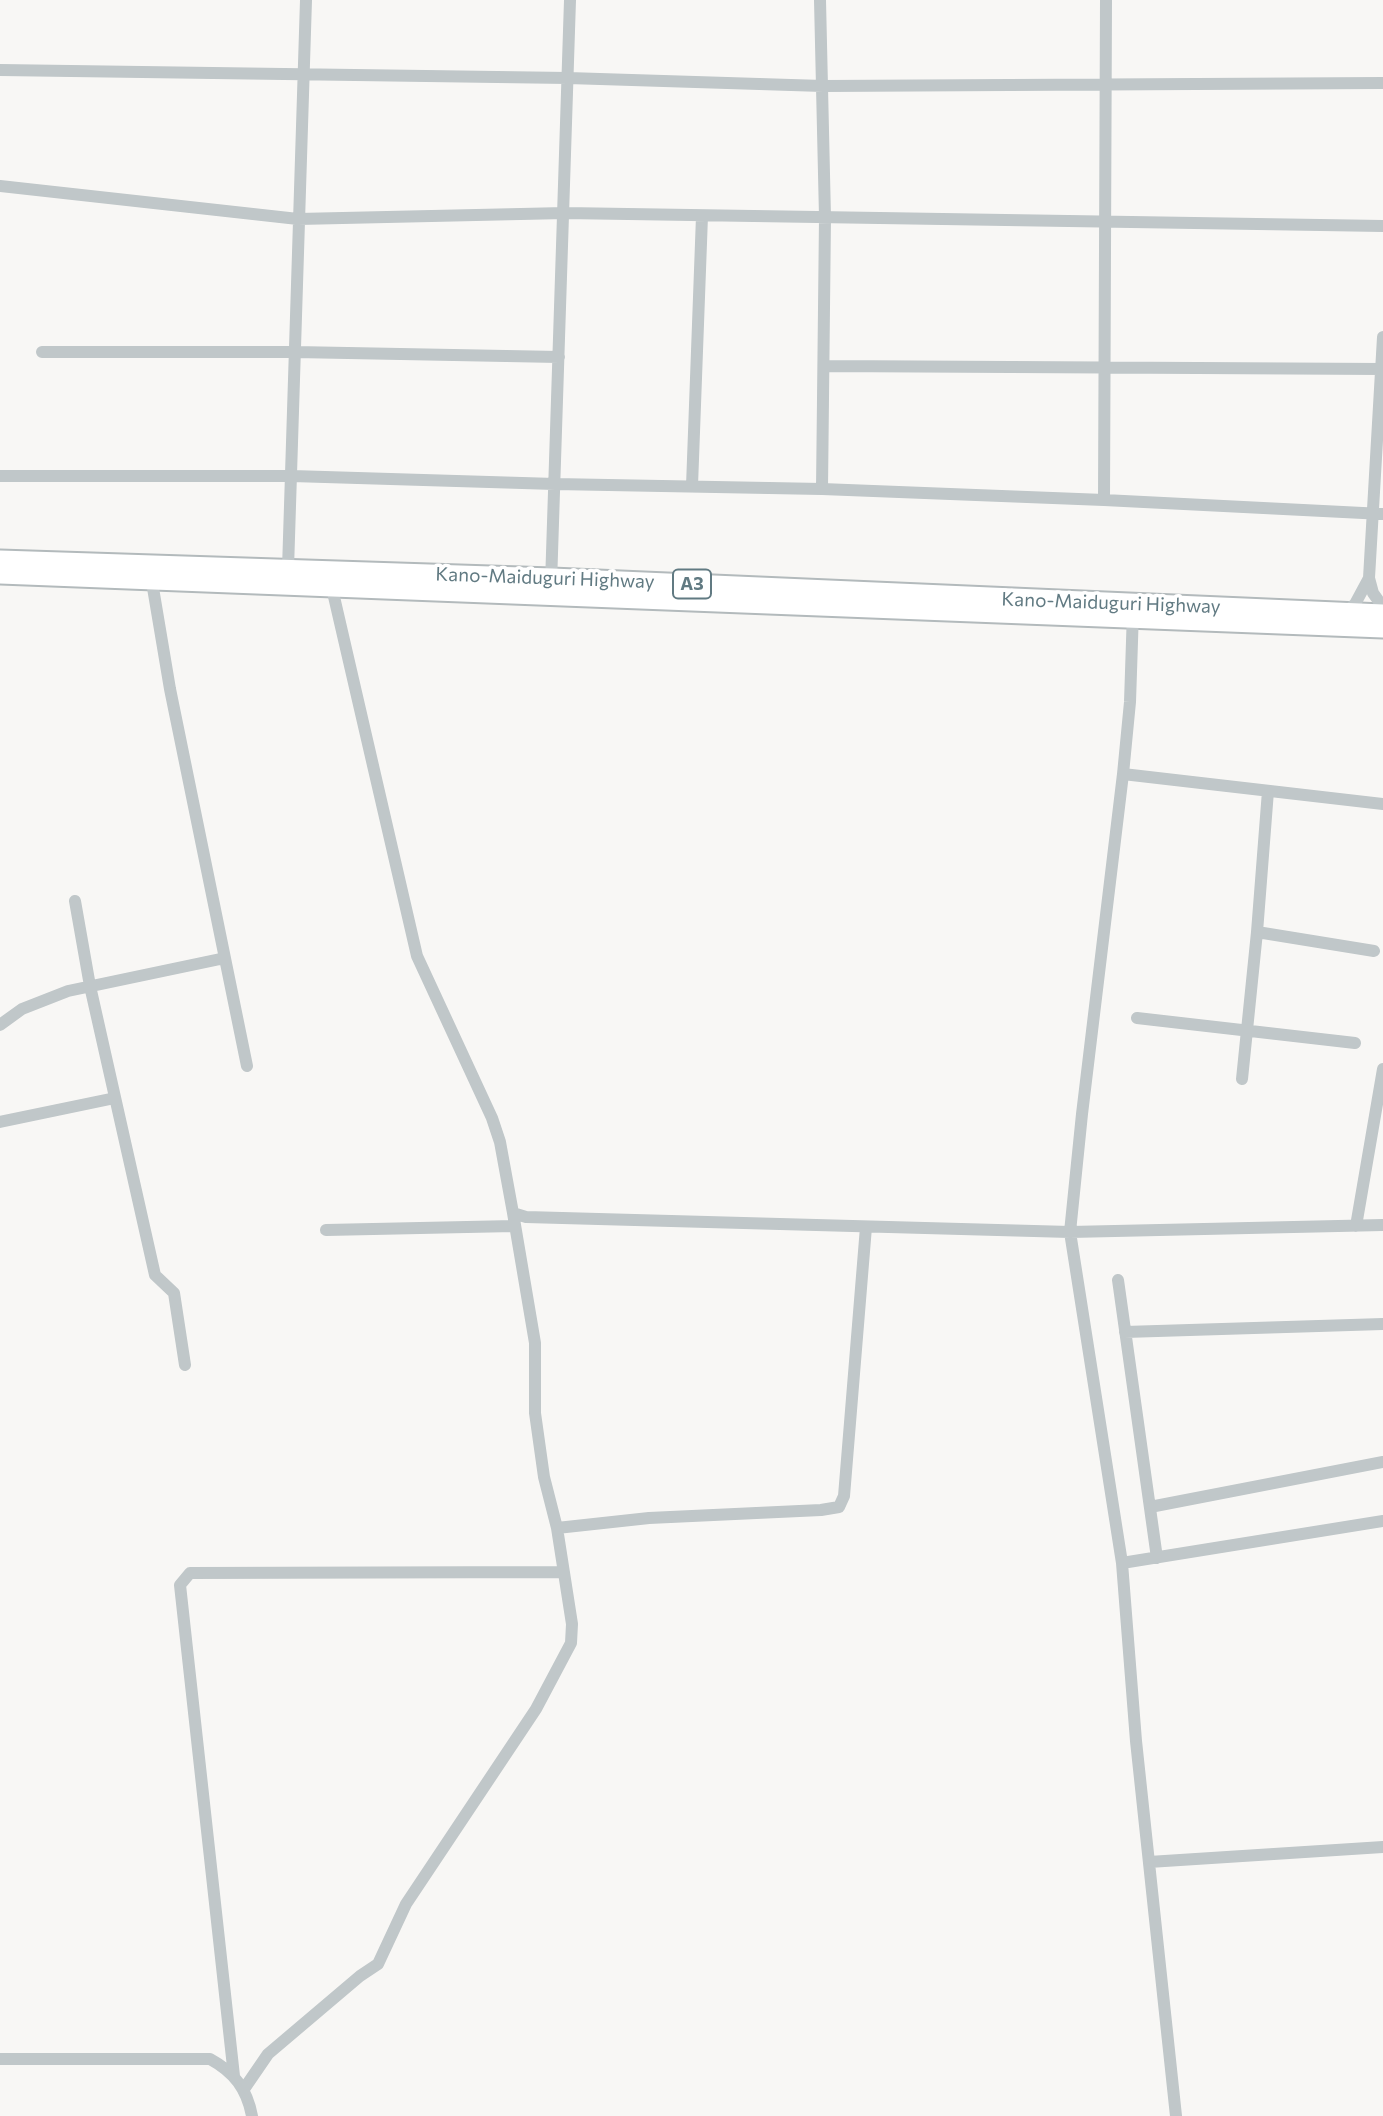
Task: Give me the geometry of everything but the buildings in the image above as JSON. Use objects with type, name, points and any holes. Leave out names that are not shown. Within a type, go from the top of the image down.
[{"type":"highway","name":"Kano-Maiduguri Highway","points":[[0,560],[332,588],[551,588]]},
{"type":"highway","name":"Kano-Maiduguri Highway","points":[[0,574],[288,569],[551,588],[1133,611],[1383,628]]},
{"type":"highway","name":"Kano-Maiduguri Highway","points":[[1133,611],[1383,614]]},
{"type":"street","points":[[288,569],[306,0]]},
{"type":"street","points":[[551,588],[570,0]]},
{"type":"street","points":[[820,0],[825,217],[822,489]]},
{"type":"street","points":[[1104,500],[1106,0]]},
{"type":"street","points":[[3,70],[568,78],[823,86],[1383,83]]},
{"type":"street","points":[[0,186],[298,219],[565,213],[1383,226]]},
{"type":"street","points":[[692,486],[702,216]]},
{"type":"street","points":[[1345,613],[1355,604],[1369,578],[1378,514],[1383,337]]},
{"type":"street","points":[[42,352],[295,352],[559,357]]},
{"type":"street","points":[[825,366],[1382,369]]},
{"type":"street","points":[[0,476],[292,476],[822,489],[1378,514]]},
{"type":"street","points":[[151,572],[170,689],[247,1066]]},
{"type":"street","points":[[1369,578],[1373,593],[1383,607]]},
{"type":"street","points":[[244,2089],[268,2054],[360,1976],[378,1964],[406,1904],[536,1709],[571,1643],[572,1624],[557,1528],[544,1476],[536,1413],[536,1343],[500,1142],[492,1118],[417,956],[332,588]]},
{"type":"street","points":[[1133,611],[1130,702],[1123,774],[1070,1232],[1122,1563],[1136,1741],[1176,2116]]},
{"type":"street","points":[[1123,774],[1383,804]]},
{"type":"street","points":[[1242,1079],[1258,932],[1268,791]]},
{"type":"street","points":[[75,901],[90,986],[155,1275],[174,1293],[185,1364]]},
{"type":"street","points":[[1258,932],[1374,951]]},
{"type":"street","points":[[0,1025],[22,1009],[68,991],[225,958]]},
{"type":"street","points":[[1137,1018],[1355,1043]]},
{"type":"street","points":[[1356,1226],[1383,1069]]},
{"type":"street","points":[[0,1122],[115,1098]]},
{"type":"street","points":[[326,1230],[526,1217],[1070,1232],[1383,1225]]},
{"type":"street","points":[[557,1528],[649,1518],[839,1507],[844,1496],[866,1227]]},
{"type":"street","points":[[1118,1280],[1157,1558]]},
{"type":"street","points":[[1125,1332],[1383,1324]]},
{"type":"street","points":[[1150,1507],[1383,1462]]},
{"type":"street","points":[[1122,1563],[1383,1521]]},
{"type":"street","points":[[234,2076],[180,1585],[190,1573],[564,1572]]},
{"type":"street","points":[[1149,1862],[1383,1847]]},
{"type":"street","points":[[0,2059],[210,2060],[223,2066],[244,2089],[252,2116]]}]
